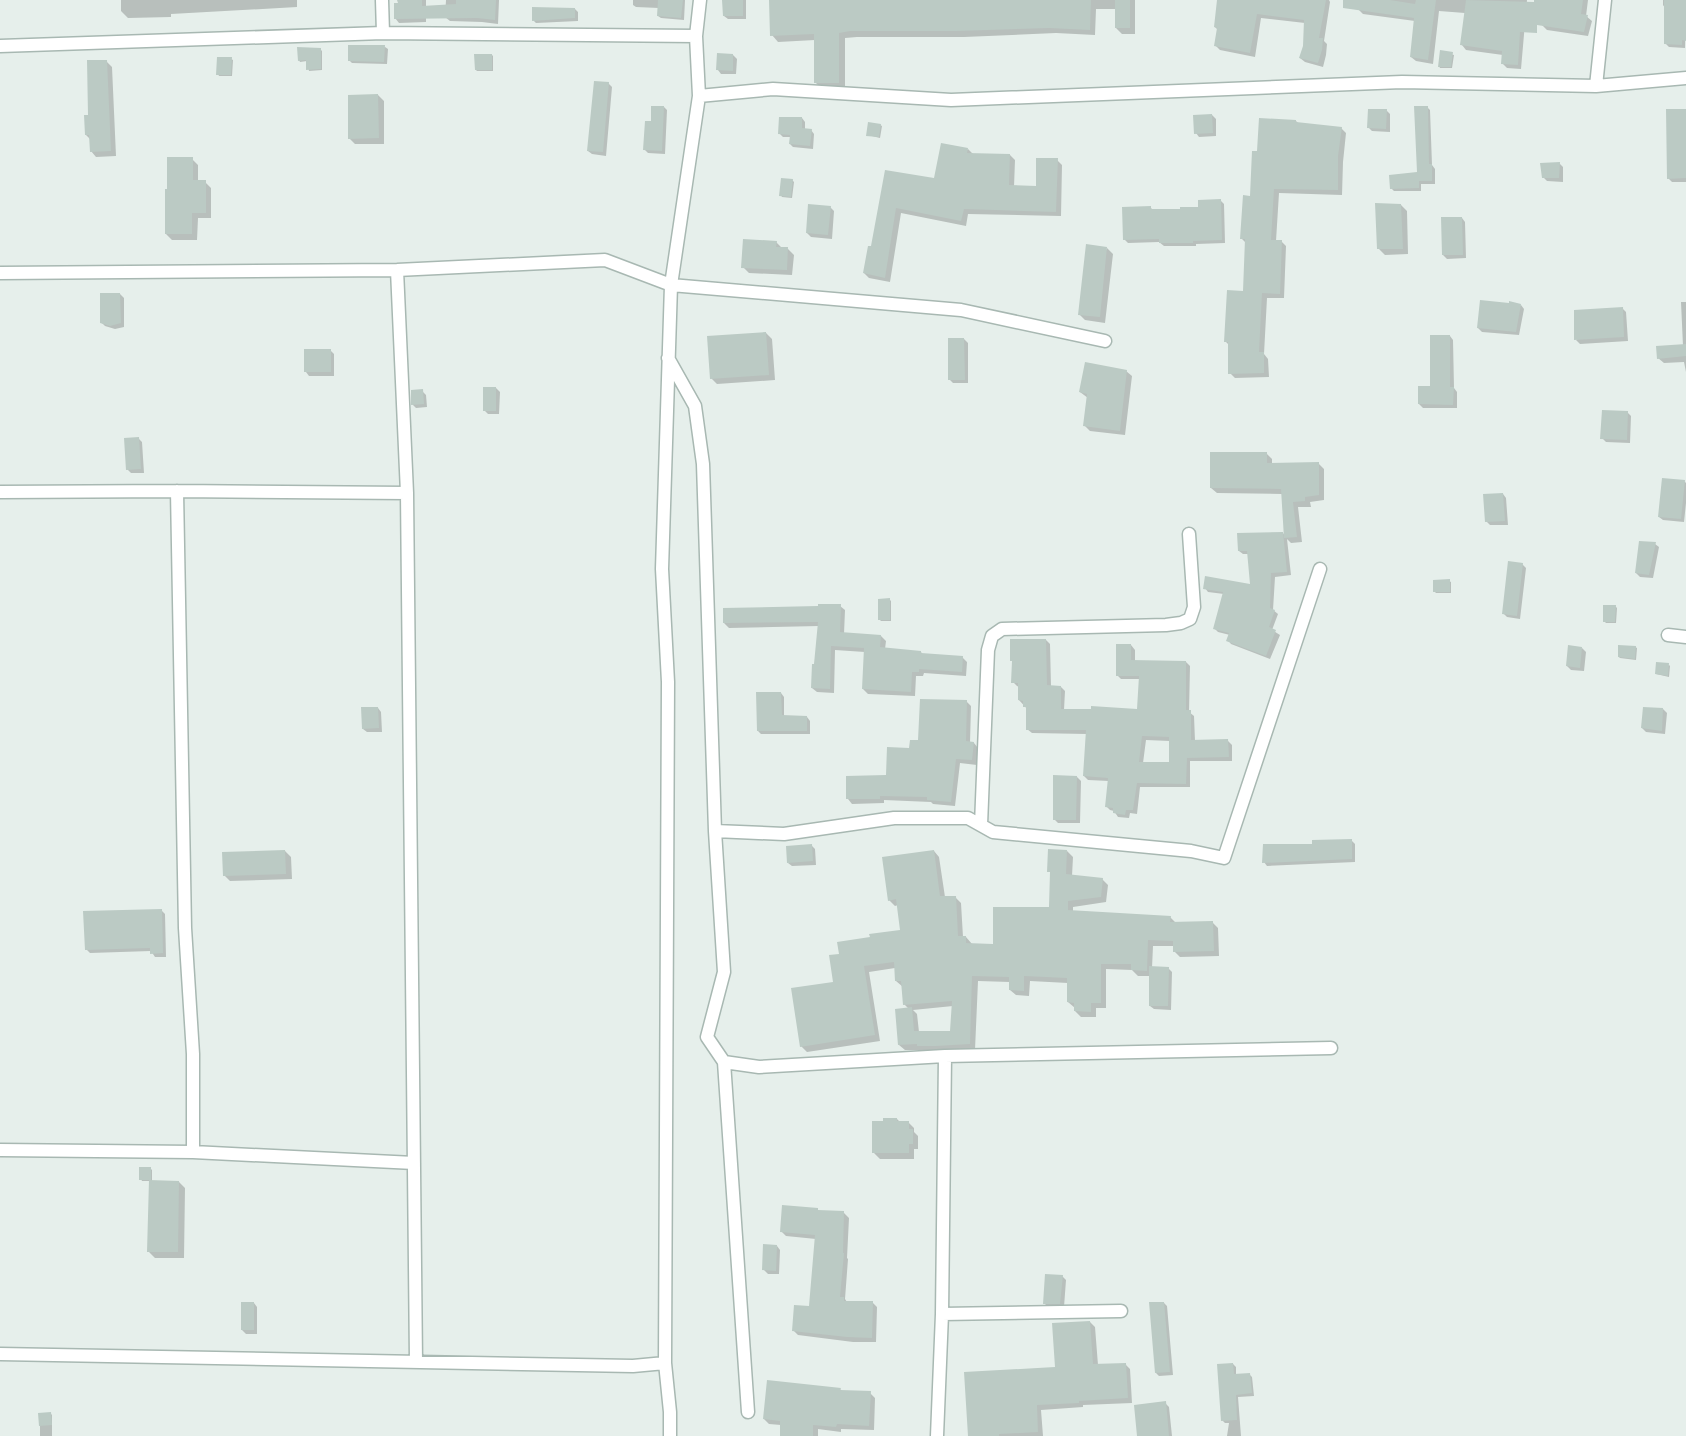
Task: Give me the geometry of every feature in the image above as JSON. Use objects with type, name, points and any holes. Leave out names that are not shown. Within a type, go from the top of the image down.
[{"type":"street","points":[[382,0],[383,33]]},
{"type":"street","points":[[670,1436],[670,1412],[665,1363],[668,682],[662,570],[671,285],[699,96],[696,36],[700,0]]},
{"type":"street","points":[[1596,86],[1605,0]]},
{"type":"street","points":[[0,46],[383,33],[696,36]]},
{"type":"street","points":[[699,96],[773,89],[951,100],[1402,82],[1596,86],[1686,78]]},
{"type":"street","points":[[0,273],[397,270],[605,260],[671,285],[961,310],[1105,342]]},
{"type":"street","points":[[397,270],[407,493],[416,1362]]},
{"type":"street","points":[[668,358],[695,406],[703,464],[714,832],[724,972],[707,1037],[724,1062],[748,1412]]},
{"type":"street","points":[[0,492],[177,490],[407,493]]},
{"type":"street","points":[[177,490],[185,918],[193,1054],[193,1152]]},
{"type":"street","points":[[981,825],[988,650],[992,636],[1002,630],[1166,624],[1181,623],[1190,619],[1194,607],[1189,534]]},
{"type":"street","points":[[714,832],[784,834],[894,818],[968,818],[993,832],[1191,851],[1224,858],[1320,569]]},
{"type":"street","points":[[1668,635],[1686,637]]},
{"type":"street","points":[[724,1062],[760,1067],[944,1056],[1331,1048]]},
{"type":"street","points":[[937,1436],[942,1314],[944,1056]]},
{"type":"street","points":[[0,1150],[193,1152],[414,1163]]},
{"type":"street","points":[[942,1314],[1121,1311]]},
{"type":"street","points":[[0,1354],[632,1366],[665,1363]]},
{"type":"building","points":[[397,0],[422,0],[422,6],[456,4],[456,0],[496,0],[495,20],[477,18],[394,19],[394,3],[398,3]]},
{"type":"building","points":[[658,0],[683,0],[681,18],[657,16]]},
{"type":"building","points":[[722,0],[743,0],[743,16],[723,16]]},
{"type":"building","points":[[769,0],[1091,0],[1090,30],[1049,28],[957,31],[850,31],[839,33],[839,83],[814,83],[814,34],[770,36]]},
{"type":"building","points":[[1115,0],[1130,0],[1130,28],[1115,28]]},
{"type":"building","points":[[1217,0],[1326,0],[1319,38],[1323,38],[1322,50],[1318,63],[1299,58],[1303,46],[1304,20],[1257,14],[1250,53],[1214,46],[1217,28],[1214,27]]},
{"type":"building","points":[[1343,0],[1390,0],[1415,4],[1416,0],[1436,0],[1428,60],[1410,57],[1414,18],[1343,8]]},
{"type":"building","points":[[1466,0],[1534,2],[1534,0],[1583,0],[1581,14],[1588,15],[1584,32],[1537,25],[1537,33],[1520,32],[1518,65],[1501,64],[1502,51],[1460,45]]},
{"type":"building","points":[[1664,0],[1686,0],[1686,41],[1682,40],[1682,45],[1664,44]]},
{"type":"building","points":[[532,7],[575,8],[575,18],[532,21]]},
{"type":"building","points":[[348,45],[385,45],[384,62],[348,61]]},
{"type":"building","points":[[297,47],[321,48],[321,69],[306,70],[306,60],[298,61]]},
{"type":"building","points":[[1440,50],[1453,52],[1451,67],[1438,67]]},
{"type":"building","points":[[717,53],[733,54],[733,71],[716,70]]},
{"type":"building","points":[[474,54],[492,54],[492,70],[475,70]]},
{"type":"building","points":[[217,57],[232,57],[231,75],[216,75]]},
{"type":"building","points":[[87,60],[107,60],[111,151],[90,152],[89,135],[85,135],[84,115],[88,115]]},
{"type":"building","points":[[594,81],[609,82],[603,152],[587,151]]},
{"type":"building","points":[[378,94],[379,138],[348,139],[348,95]]},
{"type":"building","points":[[651,106],[664,106],[662,151],[643,150],[645,121],[651,121]]},
{"type":"building","points":[[1414,106],[1428,106],[1429,164],[1432,164],[1432,181],[1419,181],[1419,188],[1390,189],[1389,175],[1417,172]]},
{"type":"building","points":[[1368,109],[1387,109],[1386,129],[1367,128]]},
{"type":"building","points":[[1666,109],[1686,109],[1686,178],[1667,179]]},
{"type":"building","points":[[1212,114],[1213,133],[1194,134],[1193,115]]},
{"type":"building","points":[[779,117],[802,117],[802,128],[812,129],[810,146],[789,144],[790,135],[778,134]]},
{"type":"building","points":[[1259,118],[1296,120],[1296,122],[1342,127],[1338,156],[1338,190],[1274,189],[1271,240],[1282,240],[1280,294],[1262,293],[1259,352],[1264,352],[1264,373],[1228,374],[1228,342],[1224,342],[1227,290],[1243,291],[1245,239],[1240,239],[1243,195],[1250,196],[1252,151],[1257,151]]},
{"type":"building","points":[[868,122],[881,124],[879,137],[866,136]]},
{"type":"building","points":[[941,143],[968,148],[967,153],[1010,154],[1009,185],[1036,186],[1036,158],[1058,158],[1056,212],[964,209],[961,221],[896,208],[885,278],[863,273],[868,246],[871,246],[885,170],[934,178]]},
{"type":"building","points":[[167,157],[193,157],[193,180],[206,180],[206,213],[192,213],[192,234],[165,234]]},
{"type":"building","points":[[1560,162],[1559,178],[1542,178],[1540,163]]},
{"type":"building","points":[[781,178],[793,179],[791,197],[779,196]]},
{"type":"building","points":[[1221,199],[1222,240],[1193,241],[1193,243],[1159,243],[1159,239],[1123,240],[1122,207],[1151,206],[1151,209],[1180,209],[1180,207],[1198,207],[1198,200]]},
{"type":"building","points":[[1375,203],[1401,204],[1403,249],[1377,249]]},
{"type":"building","points":[[808,204],[831,206],[828,235],[806,233]]},
{"type":"building","points":[[1441,217],[1462,217],[1463,255],[1442,255]]},
{"type":"building","points":[[743,239],[777,241],[776,247],[788,247],[787,270],[741,268]]},
{"type":"building","points":[[1086,244],[1107,247],[1100,317],[1078,315]]},
{"type":"building","points":[[100,293],[120,293],[121,323],[110,326],[100,323]]},
{"type":"building","points":[[1480,300],[1509,303],[1509,301],[1521,304],[1516,332],[1477,328]]},
{"type":"building","points":[[1623,307],[1624,337],[1574,340],[1574,310]]},
{"type":"building","points":[[766,332],[769,375],[710,379],[707,336]]},
{"type":"building","points":[[1430,335],[1450,335],[1450,387],[1454,387],[1453,405],[1418,404],[1418,386],[1430,386]]},
{"type":"building","points":[[948,338],[964,338],[965,380],[948,380]]},
{"type":"building","points":[[1686,344],[1686,356],[1657,359],[1656,346]]},
{"type":"building","points":[[304,349],[331,349],[331,372],[304,372]]},
{"type":"building","points":[[1085,362],[1127,370],[1120,431],[1083,426],[1087,394],[1079,392]]},
{"type":"building","points":[[483,387],[496,387],[496,411],[483,411]]},
{"type":"building","points":[[423,389],[424,404],[411,405],[411,390]]},
{"type":"building","points":[[1602,410],[1628,411],[1627,440],[1600,439]]},
{"type":"building","points":[[139,437],[141,469],[126,470],[124,438]]},
{"type":"building","points":[[1210,452],[1267,452],[1267,463],[1319,462],[1319,495],[1305,497],[1305,501],[1293,502],[1297,537],[1284,538],[1281,489],[1210,488]]},
{"type":"building","points":[[1662,478],[1685,480],[1681,519],[1658,517]]},
{"type":"building","points":[[1503,493],[1505,521],[1485,522],[1483,494]]},
{"type":"building","points":[[1283,532],[1287,572],[1271,573],[1270,608],[1275,610],[1269,627],[1276,630],[1266,656],[1226,641],[1229,633],[1213,629],[1223,592],[1203,589],[1205,576],[1250,584],[1247,551],[1238,551],[1237,533]]},
{"type":"building","points":[[1639,541],[1656,542],[1649,575],[1635,573]]},
{"type":"building","points":[[1508,561],[1523,563],[1517,616],[1502,614]]},
{"type":"building","points":[[1450,579],[1450,592],[1433,592],[1433,580]]},
{"type":"building","points":[[890,598],[890,620],[878,620],[878,599]]},
{"type":"building","points":[[818,604],[841,604],[840,632],[881,635],[880,647],[921,651],[921,653],[963,656],[962,672],[919,669],[919,672],[912,672],[911,692],[862,689],[864,648],[831,646],[830,689],[811,688],[812,664],[814,664],[818,622],[723,623],[723,608],[818,606]]},
{"type":"building","points":[[1603,605],[1616,605],[1615,622],[1603,622]]},
{"type":"building","points":[[1010,639],[1046,639],[1047,685],[1061,686],[1061,709],[1091,709],[1091,706],[1137,709],[1139,676],[1116,676],[1116,644],[1131,644],[1131,660],[1186,661],[1186,710],[1191,710],[1191,740],[1228,739],[1229,757],[1187,758],[1186,784],[1137,783],[1133,810],[1126,810],[1125,815],[1113,813],[1113,808],[1105,807],[1108,778],[1083,776],[1086,730],[1026,730],[1026,707],[1023,707],[1023,701],[1018,700],[1018,683],[1011,683],[1012,661],[1010,661]],"holes":[[[1142,736],[1169,737],[1169,762],[1139,762]]]},
{"type":"building","points":[[1568,645],[1582,647],[1580,668],[1566,666]]},
{"type":"building","points":[[1618,645],[1636,646],[1635,659],[1618,657]]},
{"type":"building","points":[[1656,662],[1669,663],[1668,676],[1655,674]]},
{"type":"building","points":[[756,692],[781,692],[782,715],[807,716],[807,731],[757,731]]},
{"type":"building","points":[[920,699],[967,700],[966,741],[974,742],[972,760],[956,759],[951,802],[927,800],[927,797],[880,796],[880,799],[846,799],[846,776],[886,775],[887,747],[909,748],[910,740],[918,740]]},
{"type":"building","points":[[361,707],[378,707],[379,728],[362,729]]},
{"type":"building","points":[[1643,707],[1663,708],[1662,731],[1641,728]]},
{"type":"building","points":[[1053,775],[1077,776],[1076,820],[1053,820]]},
{"type":"building","points":[[1352,839],[1352,859],[1262,863],[1263,844],[1312,844],[1312,840]]},
{"type":"building","points":[[812,844],[813,861],[787,863],[786,846]]},
{"type":"building","points":[[1048,849],[1067,850],[1066,874],[1103,878],[1101,897],[1068,901],[1068,910],[1171,916],[1170,922],[1213,921],[1214,951],[1173,952],[1173,941],[1148,940],[1147,971],[1131,970],[1131,964],[1101,964],[1101,1003],[1091,1003],[1091,1012],[1074,1011],[1074,1003],[1067,1002],[1067,978],[1024,976],[1024,991],[1009,990],[1009,977],[972,976],[970,1044],[936,1046],[898,1045],[895,1009],[912,1007],[914,1031],[950,1031],[952,1001],[903,1005],[901,981],[895,981],[894,962],[864,966],[875,1035],[800,1047],[791,988],[833,982],[829,955],[839,954],[837,942],[870,937],[869,934],[900,930],[896,899],[888,901],[882,857],[934,850],[940,896],[956,896],[958,936],[966,936],[966,943],[993,944],[993,907],[1049,907],[1050,872],[1047,872]]},
{"type":"building","points":[[285,850],[286,874],[223,876],[222,852]]},
{"type":"building","points":[[162,909],[163,953],[150,954],[150,948],[85,950],[83,911]]},
{"type":"building","points":[[1149,966],[1169,967],[1168,1006],[1149,1006]]},
{"type":"building","points":[[883,1118],[897,1118],[897,1121],[909,1121],[909,1129],[913,1129],[913,1144],[909,1144],[909,1153],[872,1153],[872,1121],[883,1121]]},
{"type":"building","points":[[139,1167],[151,1167],[151,1180],[139,1180]]},
{"type":"building","points":[[149,1180],[179,1181],[178,1252],[147,1252]]},
{"type":"building","points":[[782,1205],[818,1208],[818,1210],[844,1211],[844,1253],[840,1297],[844,1297],[844,1301],[873,1301],[872,1338],[792,1331],[794,1305],[809,1306],[815,1235],[780,1232]]},
{"type":"building","points":[[763,1244],[777,1245],[776,1271],[762,1270]]},
{"type":"building","points":[[1045,1274],[1063,1275],[1060,1304],[1043,1304]]},
{"type":"building","points":[[241,1302],[254,1302],[254,1330],[241,1330]]},
{"type":"building","points":[[1149,1302],[1164,1302],[1170,1372],[1155,1373]]},
{"type":"building","points":[[1090,1321],[1093,1364],[1126,1363],[1128,1398],[1037,1405],[1038,1432],[999,1434],[999,1436],[968,1436],[964,1372],[1055,1367],[1052,1323]]},
{"type":"building","points":[[1233,1363],[1234,1374],[1250,1373],[1252,1393],[1236,1395],[1237,1420],[1221,1421],[1217,1364]]},
{"type":"building","points":[[767,1380],[841,1388],[840,1390],[871,1391],[869,1426],[837,1424],[836,1427],[813,1425],[813,1436],[780,1436],[780,1421],[763,1419]]},
{"type":"building","points":[[1166,1401],[1169,1436],[1137,1436],[1134,1405]]},
{"type":"building","points":[[51,1412],[52,1425],[39,1426],[38,1413]]}]
